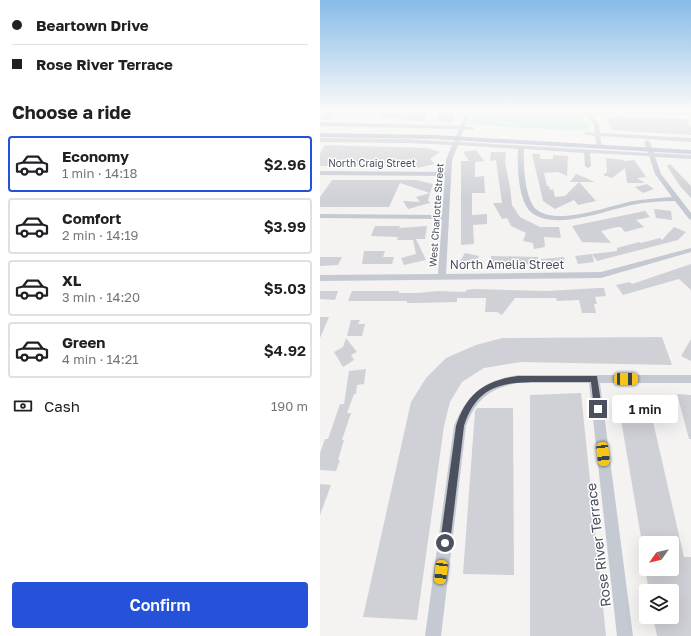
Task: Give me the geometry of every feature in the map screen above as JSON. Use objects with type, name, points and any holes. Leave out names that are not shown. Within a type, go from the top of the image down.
[{"type":"main road","points":[[589,140],[649,149],[691,152]]},
{"type":"main road","points":[[649,149],[691,145]]},
{"type":"street","name":"West Charlotte Street","points":[[442,277],[448,174],[451,152],[456,140]]},
{"type":"street","points":[[481,140],[521,148],[587,151],[649,149],[691,157]]},
{"type":"street","points":[[598,140],[691,140]]},
{"type":"street","points":[[521,148],[519,160],[529,206],[539,215],[558,218],[574,217],[634,203],[676,199]]},
{"type":"street","points":[[649,149],[658,174],[691,218]]},
{"type":"street","points":[[587,151],[588,166]]},
{"type":"street","name":"North Craig Street","points":[[320,173],[448,174]]},
{"type":"street","points":[[320,216],[446,217]]},
{"type":"street","name":"North Amelia Street","points":[[320,278],[601,275],[691,250]]},
{"type":"street","points":[[433,636],[460,426],[470,404],[478,394],[491,385],[502,381],[518,379],[691,379]]},
{"type":"street","name":"Rose River Terrace","points":[[594,379],[624,636]]},
{"type":"building","points":[[325,145],[427,148],[440,152],[430,159],[435,164],[417,168],[415,166],[320,166],[320,153]]},
{"type":"building","points":[[476,150],[484,161],[475,162],[475,177],[484,176],[485,193],[472,193],[472,215],[487,214],[487,224],[473,225],[474,244],[461,245],[461,161],[469,161],[463,152]]},
{"type":"building","points":[[491,152],[506,152],[505,162],[512,205],[520,217],[540,227],[559,227],[561,238],[544,237],[545,247],[534,249],[533,243],[523,241],[526,233],[511,226],[507,218],[502,219],[493,203],[502,203],[496,160],[490,161]]},
{"type":"building","points":[[532,154],[540,154],[540,159],[553,159],[553,155],[568,156],[567,176],[558,172],[544,173],[547,186],[549,186],[550,190],[553,189],[555,197],[565,196],[579,182],[596,201],[578,205],[574,200],[555,209],[543,201]]},
{"type":"building","points":[[606,158],[624,161],[636,160],[635,161],[646,177],[637,178],[645,183],[627,183],[625,168],[612,178],[603,175],[607,172]]},
{"type":"building","points":[[670,164],[691,186],[691,198],[680,186],[667,166]]},
{"type":"building","points":[[576,174],[595,182],[570,182]]},
{"type":"building","points":[[332,180],[416,180],[433,184],[430,193],[400,183],[389,207],[320,207],[320,197]]},
{"type":"building","points":[[647,184],[654,189],[643,193],[635,187]]},
{"type":"building","points":[[430,193],[428,200],[430,203],[408,209],[403,201],[420,202],[416,197]]},
{"type":"building","points":[[654,209],[671,211],[672,220],[656,218]]},
{"type":"building","points":[[645,211],[650,217],[636,220],[644,227],[625,232],[621,227],[601,231],[611,243],[582,242],[572,226]]},
{"type":"building","points":[[375,226],[400,226],[399,228],[427,226],[425,239],[416,239],[426,260],[404,265],[401,258],[416,254],[413,240],[397,240],[398,237],[371,236]]},
{"type":"building","points":[[674,227],[686,232],[678,240],[597,261],[592,254],[617,251],[617,248],[639,242],[641,243],[660,238],[662,240]]},
{"type":"building","points":[[364,251],[385,251],[383,257],[394,257],[392,264],[362,264]]},
{"type":"building","points":[[465,253],[479,256],[477,264],[460,261]]},
{"type":"building","points":[[592,254],[594,262],[578,264],[575,256]]},
{"type":"building","points":[[491,256],[538,257],[539,264],[490,265]]},
{"type":"building","points":[[320,257],[342,257],[338,265],[320,266]]},
{"type":"building","points":[[564,257],[565,264],[541,264],[541,259]]},
{"type":"building","points":[[691,264],[691,290],[679,279],[623,295],[616,285],[630,282],[632,284]]},
{"type":"building","points":[[604,288],[606,296],[595,297],[597,304],[594,304],[596,313],[582,313],[579,300],[557,301],[556,298],[515,298],[502,315],[497,312],[485,312],[486,298],[457,298],[457,302],[416,303],[407,303],[407,301],[348,301],[352,291],[399,291],[399,293],[418,293],[438,291],[466,292],[466,290],[474,289],[547,291]]},
{"type":"building","points":[[320,291],[338,291],[335,300],[320,299]]},
{"type":"building","points":[[320,317],[329,317],[320,338]]},
{"type":"building","points":[[351,320],[360,320],[358,324],[365,324],[362,336],[347,336]]},
{"type":"building","points":[[662,337],[672,365],[521,362],[484,368],[462,382],[450,402],[444,426],[417,620],[363,617],[411,402],[426,378],[446,358],[476,345],[502,338]]},
{"type":"building","points":[[346,338],[357,352],[351,355],[354,360],[343,367],[334,352],[343,347]]},
{"type":"building","points":[[691,339],[691,361],[681,356]]},
{"type":"building","points":[[366,369],[364,384],[357,385],[356,394],[354,394],[347,413],[351,413],[342,440],[344,440],[336,471],[320,470],[320,453],[325,439],[328,439],[340,404],[344,404],[349,371]]},
{"type":"building","points":[[581,393],[606,636],[530,636],[530,395]]},
{"type":"building","points":[[677,394],[691,395],[691,439],[689,439]]},
{"type":"building","points":[[618,402],[649,404],[684,557],[691,557],[691,636],[657,636],[654,624],[679,624],[679,584],[648,584],[646,576],[679,576],[679,536],[641,536]]},
{"type":"building","points":[[477,408],[513,408],[514,575],[463,574],[475,411]]},
{"type":"building","points":[[320,484],[331,485],[320,515]]},
{"type":"route","points":[[445,543],[460,426],[464,414],[478,394],[491,385],[502,381],[518,379],[594,379],[598,409]]}]
